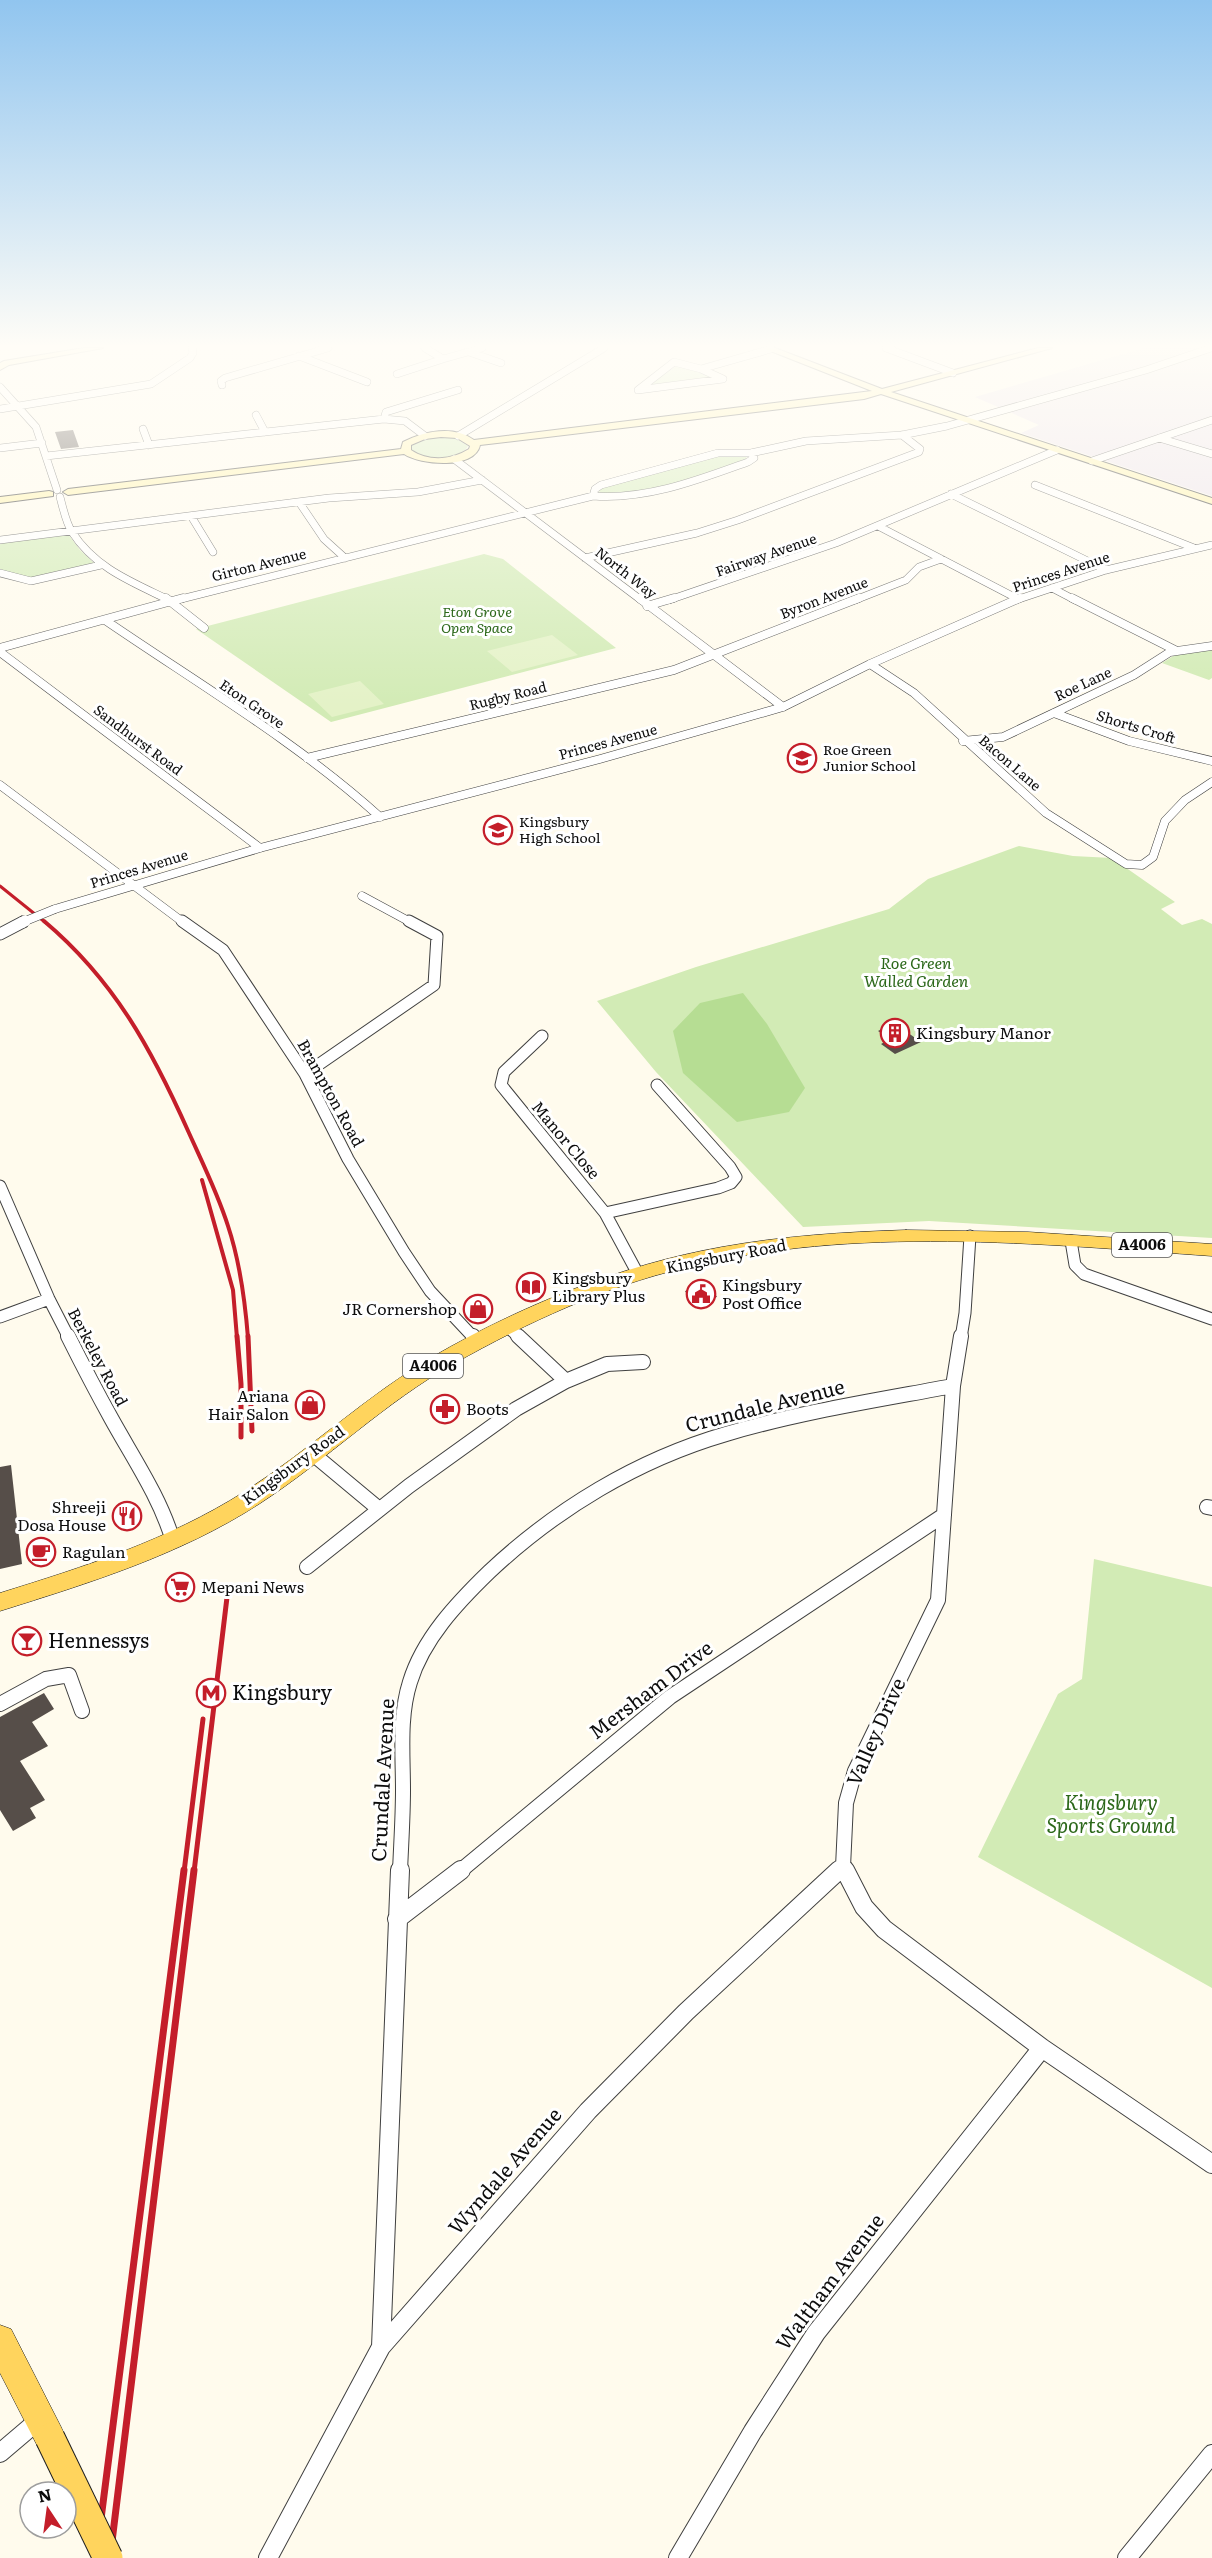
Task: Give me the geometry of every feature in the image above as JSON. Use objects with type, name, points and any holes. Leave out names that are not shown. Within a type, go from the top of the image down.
[{"type":"main road","name":"Kingsbury Road","points":[[0,1602],[173,1541],[251,1499],[347,1426],[440,1362],[477,1341],[560,1302],[638,1274],[720,1253],[780,1244],[885,1235],[970,1236],[1212,1250]]},
{"type":"main road","points":[[0,2340],[108,2558]]},
{"type":"street","points":[[50,467],[71,531],[101,565],[114,574],[172,601],[204,628]]},
{"type":"street","points":[[0,500],[275,467]]},
{"type":"street","name":"North Way","points":[[465,467],[783,707]]},
{"type":"street","points":[[661,467],[602,485],[595,489],[593,496],[620,497],[711,475],[733,467]]},
{"type":"street","points":[[585,558],[718,526],[877,467]]},
{"type":"street","name":"Fairway Avenue","points":[[647,606],[776,564],[878,526],[1015,467]]},
{"type":"street","points":[[1111,467],[1212,501]]},
{"type":"street","points":[[0,540],[299,502],[418,492],[482,480]]},
{"type":"street","points":[[1035,485],[1194,548]]},
{"type":"street","points":[[951,494],[1106,570]]},
{"type":"street","name":"Girton Avenue","points":[[0,650],[172,601],[593,496]]},
{"type":"street","points":[[299,502],[318,534],[345,558]]},
{"type":"street","points":[[191,516],[213,552]]},
{"type":"street","points":[[878,526],[1018,599]]},
{"type":"street","name":"Princes Avenue","points":[[0,934],[56,909],[131,885],[260,848],[600,759],[783,707],[870,664],[1018,599],[1106,570],[1212,545]]},
{"type":"street","name":"Byron Avenue","points":[[713,656],[906,580],[919,567],[941,559]]},
{"type":"street","points":[[0,573],[31,581],[101,565]]},
{"type":"street","points":[[1053,588],[1175,650]]},
{"type":"street","name":"Eton Grove","points":[[105,620],[307,758],[350,790],[380,817]]},
{"type":"street","points":[[1211,646],[1212,636]]},
{"type":"street","name":"Roe Lane","points":[[963,741],[1003,737],[1134,675],[1175,650],[1211,646]]},
{"type":"street","name":"Sandhurst Road","points":[[0,650],[260,848]]},
{"type":"street","name":"Rugby Road","points":[[307,758],[674,670],[713,656]]},
{"type":"street","name":"Bacon Lane","points":[[870,664],[914,693],[963,741],[1046,813],[1126,864],[1142,865],[1153,857],[1165,821],[1185,800],[1212,783]]},
{"type":"street","name":"Shorts Croft","points":[[1054,713],[1129,741],[1212,761]]},
{"type":"street","name":"Brampton Road","points":[[0,784],[131,885],[223,950],[305,1074],[348,1159],[404,1252],[430,1291],[477,1341]]},
{"type":"street","points":[[305,1074],[434,985],[437,936],[362,896]]},
{"type":"street","name":"Manor Close","points":[[542,1036],[504,1072],[501,1084],[605,1213],[638,1274]]},
{"type":"street","points":[[605,1213],[718,1188],[731,1183],[736,1177],[730,1167],[657,1085]]},
{"type":"street","name":"Berkeley Road","points":[[0,1186],[49,1299],[111,1419],[139,1466],[168,1524],[173,1541]]},
{"type":"street","name":"Valley Drive","points":[[843,1867],[846,1803],[855,1771],[938,1600],[953,1386],[965,1313],[970,1236]]},
{"type":"street","points":[[1071,1241],[1075,1265],[1084,1274],[1212,1319]]},
{"type":"street","points":[[0,1317],[49,1299]]},
{"type":"street","points":[[508,1327],[566,1381]]},
{"type":"street","points":[[307,1566],[379,1509],[516,1409],[566,1381],[607,1364],[643,1362]]},
{"type":"street","name":"Crundale Avenue","points":[[381,2347],[403,1805],[404,1723],[409,1683],[430,1638],[499,1562],[563,1511],[602,1486],[666,1454],[721,1435],[813,1413],[953,1386]]},
{"type":"street","points":[[313,1454],[379,1509]]},
{"type":"street","name":"Mersham Drive","points":[[398,1919],[492,1846],[670,1697],[944,1515]]},
{"type":"street","points":[[0,1704],[46,1679],[69,1675],[82,1711]]},
{"type":"street","points":[[843,1867],[864,1907],[884,1929],[1042,2048],[1212,2164]]},
{"type":"street","name":"Wyndale Avenue","points":[[268,2558],[381,2347],[588,2111],[686,2012],[843,1867]]},
{"type":"street","name":"Waltham Avenue","points":[[678,2558],[753,2431],[816,2333],[1042,2048]]},
{"type":"street","points":[[0,2453],[45,2429]]},
{"type":"street","points":[[1127,2558],[1212,2454]]},
{"type":"shaded area","points":[[1125,467],[1212,467],[1212,496]]},
{"type":"green space","points":[[673,467],[728,467],[644,491],[610,495],[599,493],[600,488]]},
{"type":"green space","points":[[68,534],[94,563],[92,566],[34,580],[0,571],[0,541]]},
{"type":"green space","name":"Eton Grove Open Space","points":[[484,554],[503,559],[616,648],[331,722],[196,629]]},
{"type":"green space","points":[[552,635],[578,655],[512,672],[487,651]]},
{"type":"green space","points":[[1212,649],[1212,678],[1209,680],[1162,663],[1175,655]]},
{"type":"green space","points":[[360,681],[384,704],[332,717],[308,694]]},
{"type":"green space","name":"Roe Green Walled Garden","points":[[1019,846],[1073,856],[1112,858],[1175,902],[1161,909],[1182,925],[1202,919],[1212,924],[1212,1238],[929,1221],[803,1227],[656,1072],[597,1001],[696,967],[889,909],[928,879]]},
{"type":"green space","points":[[743,993],[767,1024],[805,1088],[789,1112],[737,1122],[683,1073],[673,1031],[700,1003]]},
{"type":"green space","name":"Kingsbury Sports Ground","points":[[1094,1559],[1212,1587],[1212,1988],[978,1857],[1058,1694],[1082,1679]]},
{"type":"building","name":"Kingsbury Manor","points":[[894,1023],[921,1042],[895,1054],[881,1044],[890,1039],[878,1031]]},
{"type":"building","name":"Kingsbury Post Office","points":[[709,1284],[717,1297],[692,1303],[685,1291]]},
{"type":"building","points":[[11,1465],[22,1564],[0,1569],[0,1467]]},
{"type":"building","points":[[44,1693],[54,1709],[32,1722],[48,1746],[20,1761],[45,1800],[30,1808],[36,1818],[13,1831],[0,1810],[0,1717]]},
{"type":"railway","points":[[0,886],[46,923]]},
{"type":"railway","points":[[44,921],[69,944],[111,993],[146,1045],[161,1073],[215,1191],[228,1226],[236,1253],[248,1338]]},
{"type":"railway","points":[[202,1180],[233,1290],[237,1338]]},
{"type":"railway","points":[[237,1336],[241,1384],[241,1437]]},
{"type":"railway","points":[[248,1336],[252,1431]]},
{"type":"railway","points":[[194,1872],[228,1589]]},
{"type":"railway","points":[[184,1872],[203,1719]]},
{"type":"railway","points":[[96,2558],[184,1870]]},
{"type":"railway","points":[[110,2558],[194,1870]]},
{"type":"place","name":"Roe Green Junior School","points":[[802,758]]},
{"type":"place","name":"Kingsbury High School","points":[[498,830]]},
{"type":"place","name":"Kingsbury Manor","points":[[895,1033]]},
{"type":"place","name":"Kingsbury Library Plus","points":[[531,1287]]},
{"type":"place","name":"Kingsbury Post Office","points":[[701,1294]]},
{"type":"place","name":"JR Cornershop","points":[[478,1309]]},
{"type":"place","name":"Ariana Hair Salon","points":[[310,1405]]},
{"type":"place","name":"Boots","points":[[445,1409]]},
{"type":"place","name":"Shreeji Dosa House","points":[[127,1516]]},
{"type":"place","name":"Ragulan","points":[[41,1552]]},
{"type":"place","name":"Mepani News","points":[[180,1587]]},
{"type":"place","name":"Hennessys","points":[[27,1641]]},
{"type":"place","name":"Kingsbury","points":[[211,1693]]}]
